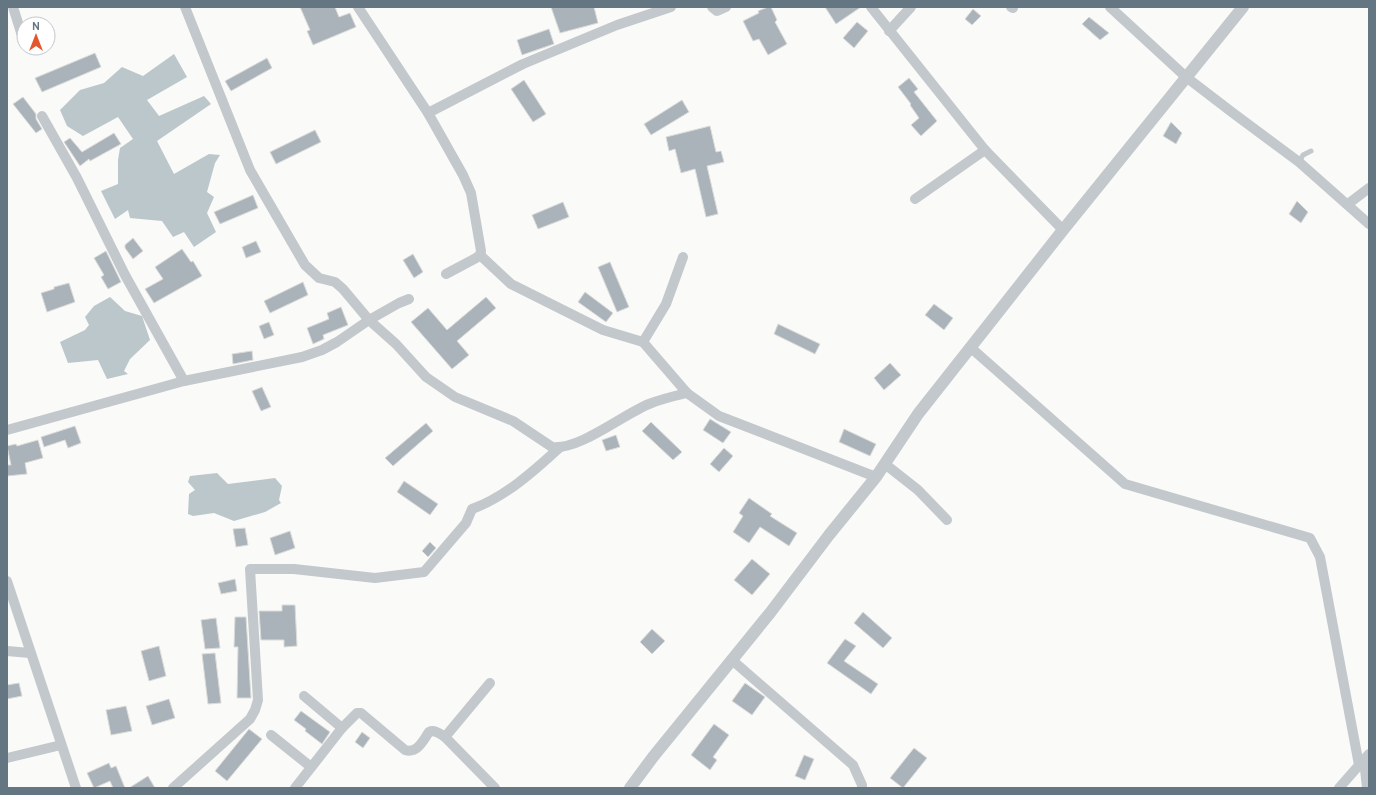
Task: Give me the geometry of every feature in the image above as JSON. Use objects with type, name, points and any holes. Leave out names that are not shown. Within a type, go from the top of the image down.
[{"type":"street","points":[[184,7],[250,170],[305,266],[319,278],[335,282],[343,289],[369,320],[396,344],[426,378],[454,397],[513,421],[552,447],[559,448],[569,446],[603,430],[648,404],[687,393]]},
{"type":"street","points":[[358,7],[428,113],[468,184],[476,216],[481,251],[480,255]]},
{"type":"street","points":[[428,113],[523,64],[617,25],[671,7]]},
{"type":"street","points":[[712,7],[717,11],[726,7]]},
{"type":"street","points":[[871,7],[985,150],[1063,230]]},
{"type":"street","points":[[889,31],[911,7]]},
{"type":"street","points":[[1110,7],[1186,76],[1232,113],[1299,162],[1369,224]]},
{"type":"street","points":[[630,788],[653,757],[770,613],[829,535],[876,477],[918,414],[970,347],[1186,76],[1243,7]]},
{"type":"street","points":[[42,116],[77,178],[125,274],[184,381]]},
{"type":"street","points":[[915,199],[985,150]]},
{"type":"street","points":[[1348,204],[1369,188]]},
{"type":"street","points":[[446,274],[480,255]]},
{"type":"street","points":[[480,255],[511,284],[603,330],[643,342],[687,393],[719,416],[876,477]]},
{"type":"street","points":[[643,342],[666,304],[683,257]]},
{"type":"street","points":[[7,430],[184,381],[302,356],[322,350],[399,302],[409,299]]},
{"type":"street","points":[[970,347],[1125,484],[1310,538],[1320,557],[1364,760],[1367,788]]},
{"type":"street","points":[[173,788],[246,722],[255,710],[258,700],[250,570],[294,569],[375,578],[424,572],[466,523],[472,509],[501,495],[542,464],[559,448]]},
{"type":"street","points":[[885,464],[918,490],[947,520]]},
{"type":"street","points":[[7,581],[76,788]]},
{"type":"street","points":[[7,651],[30,653]]},
{"type":"street","points":[[732,660],[853,766],[862,788]]},
{"type":"street","points":[[445,738],[490,684]]},
{"type":"street","points":[[304,696],[342,728]]},
{"type":"street","points":[[295,788],[342,728],[356,713],[360,713],[409,752],[416,750],[431,731],[436,731],[445,738],[495,788]]},
{"type":"street","points":[[271,735],[311,767]]},
{"type":"street","points":[[7,758],[61,744]]},
{"type":"street","points":[[1338,788],[1364,760]]},
{"type":"lane","points":[[1299,162],[1303,155],[1311,151]]},
{"type":"shaded area","points":[[174,54],[187,77],[147,100],[159,116],[204,96],[211,104],[157,141],[174,174],[209,154],[220,155],[215,163],[207,192],[214,197],[207,213],[216,232],[194,247],[184,232],[173,237],[162,221],[130,218],[128,210],[115,219],[101,191],[118,184],[118,160],[120,148],[133,139],[118,117],[83,136],[67,126],[60,110],[80,90],[104,83],[122,67],[143,76]]},
{"type":"shaded area","points":[[110,297],[125,311],[142,316],[150,340],[130,359],[124,371],[128,374],[107,379],[98,360],[68,363],[60,342],[85,330],[89,325],[85,317],[94,306]]},
{"type":"shaded area","points":[[217,473],[228,484],[275,478],[282,486],[279,500],[281,503],[265,512],[234,521],[214,513],[193,516],[188,514],[189,494],[195,490],[188,482],[190,476]]},
{"type":"building","points":[[300,7],[335,7],[339,17],[350,13],[356,27],[313,45],[307,31],[310,30]]},
{"type":"building","points":[[551,7],[594,7],[598,23],[560,33]]},
{"type":"building","points":[[771,7],[777,20],[775,22],[787,44],[768,55],[759,39],[753,41],[743,21],[759,13],[758,11]]},
{"type":"building","points":[[825,7],[861,7],[836,24]]},
{"type":"building","points":[[973,9],[981,16],[972,25],[965,19]]},
{"type":"building","points":[[1089,17],[1109,33],[1100,40],[1082,24]]},
{"type":"building","points":[[857,22],[868,31],[854,48],[843,38]]},
{"type":"building","points":[[549,29],[554,44],[522,55],[517,40]]},
{"type":"building","points":[[95,53],[101,67],[42,92],[35,78]]},
{"type":"building","points":[[267,58],[272,68],[231,91],[225,81]]},
{"type":"building","points":[[909,78],[918,89],[914,92],[937,121],[921,136],[911,125],[919,118],[910,105],[911,104],[898,87]]},
{"type":"building","points":[[524,80],[546,114],[533,122],[511,89]]},
{"type":"building","points":[[23,97],[36,114],[36,119],[42,129],[36,133],[13,104]]},
{"type":"building","points":[[682,100],[689,112],[651,135],[644,124]]},
{"type":"building","points":[[1171,122],[1182,133],[1176,144],[1163,136]]},
{"type":"building","points":[[710,126],[716,152],[721,151],[724,162],[707,166],[718,214],[706,217],[695,169],[681,173],[675,149],[669,151],[666,137]]},
{"type":"building","points":[[315,130],[321,142],[276,164],[270,152]]},
{"type":"building","points":[[114,133],[121,144],[90,161],[89,159],[80,166],[64,142],[70,138],[82,152]]},
{"type":"building","points":[[253,195],[258,208],[220,224],[214,212]]},
{"type":"building","points":[[1297,201],[1308,212],[1301,223],[1289,214]]},
{"type":"building","points":[[563,202],[569,217],[538,229],[532,215]]},
{"type":"building","points":[[133,238],[143,251],[133,259],[125,248],[125,245]]},
{"type":"building","points":[[256,241],[261,252],[246,258],[242,247]]},
{"type":"building","points":[[182,249],[191,262],[193,261],[202,276],[154,303],[145,289],[163,279],[155,267]]},
{"type":"building","points":[[106,251],[121,282],[108,289],[101,277],[104,275],[94,258]]},
{"type":"building","points":[[413,254],[423,272],[414,278],[403,260]]},
{"type":"building","points":[[610,262],[629,307],[617,312],[598,267]]},
{"type":"building","points":[[303,282],[308,295],[270,313],[264,301]]},
{"type":"building","points":[[69,283],[75,302],[47,312],[41,293],[54,289],[54,287]]},
{"type":"building","points":[[585,292],[613,313],[606,322],[578,302]]},
{"type":"building","points":[[486,297],[496,308],[457,341],[469,355],[452,369],[411,322],[428,308],[447,330]]},
{"type":"building","points":[[934,304],[953,318],[944,330],[925,315]]},
{"type":"building","points":[[341,307],[348,325],[323,335],[324,339],[313,344],[307,328],[329,319],[327,313]]},
{"type":"building","points":[[269,322],[274,335],[264,339],[259,326]]},
{"type":"building","points":[[778,324],[820,344],[815,354],[774,334]]},
{"type":"building","points":[[252,351],[253,360],[233,364],[232,354]]},
{"type":"building","points":[[890,363],[901,375],[884,390],[874,378]]},
{"type":"building","points":[[262,387],[271,407],[261,411],[252,391]]},
{"type":"building","points":[[710,419],[731,432],[723,443],[703,430]]},
{"type":"building","points":[[651,422],[682,452],[673,460],[642,431]]},
{"type":"building","points":[[426,423],[433,431],[393,466],[385,458]]},
{"type":"building","points":[[75,426],[81,443],[68,448],[65,440],[44,447],[41,437]]},
{"type":"building","points":[[844,429],[876,444],[870,456],[839,442]]},
{"type":"building","points":[[616,435],[620,447],[606,451],[602,440]]},
{"type":"building","points":[[38,440],[43,458],[25,463],[27,474],[7,476],[7,465],[11,465],[7,446],[16,444],[17,446]]},
{"type":"building","points":[[724,448],[733,456],[719,472],[710,464]]},
{"type":"building","points":[[404,481],[438,504],[430,515],[397,492]]},
{"type":"building","points":[[749,498],[772,514],[770,516],[797,533],[789,546],[760,527],[749,543],[733,532],[743,516],[739,513]]},
{"type":"building","points":[[245,528],[248,545],[236,547],[233,529]]},
{"type":"building","points":[[290,531],[295,548],[275,555],[270,538]]},
{"type":"building","points":[[430,542],[436,548],[428,557],[422,551]]},
{"type":"building","points":[[752,559],[770,574],[752,595],[734,580]]},
{"type":"building","points":[[235,579],[237,591],[221,594],[218,583]]},
{"type":"building","points":[[282,605],[295,605],[297,646],[284,647],[284,640],[261,640],[259,611],[282,611]]},
{"type":"building","points":[[863,612],[892,638],[883,648],[854,623]]},
{"type":"building","points":[[235,617],[246,617],[251,698],[237,698],[238,647],[234,647]]},
{"type":"building","points":[[216,618],[220,648],[205,649],[201,620]]},
{"type":"building","points":[[652,629],[665,641],[652,654],[640,642]]},
{"type":"building","points":[[845,639],[856,646],[844,661],[878,684],[871,694],[827,663]]},
{"type":"building","points":[[159,646],[166,676],[149,681],[141,651]]},
{"type":"building","points":[[215,653],[221,703],[208,704],[202,654]]},
{"type":"building","points":[[19,683],[22,696],[7,699],[7,685]]},
{"type":"building","points":[[745,683],[765,697],[752,715],[732,701]]},
{"type":"building","points":[[169,699],[175,718],[152,725],[146,706]]},
{"type":"building","points":[[126,706],[132,731],[111,735],[106,710]]},
{"type":"building","points":[[301,711],[330,732],[322,744],[294,720]]},
{"type":"building","points":[[714,724],[729,735],[713,757],[717,760],[710,770],[691,755]]},
{"type":"building","points":[[249,729],[262,739],[227,781],[215,771]]},
{"type":"building","points":[[362,732],[370,738],[363,748],[355,742]]},
{"type":"building","points":[[914,748],[927,758],[903,788],[890,778]]},
{"type":"building","points":[[804,755],[814,759],[805,780],[795,776]]},
{"type":"building","points":[[109,763],[111,768],[116,766],[125,788],[113,788],[110,781],[94,788],[87,773]]},
{"type":"building","points":[[148,776],[155,788],[129,788]]}]
